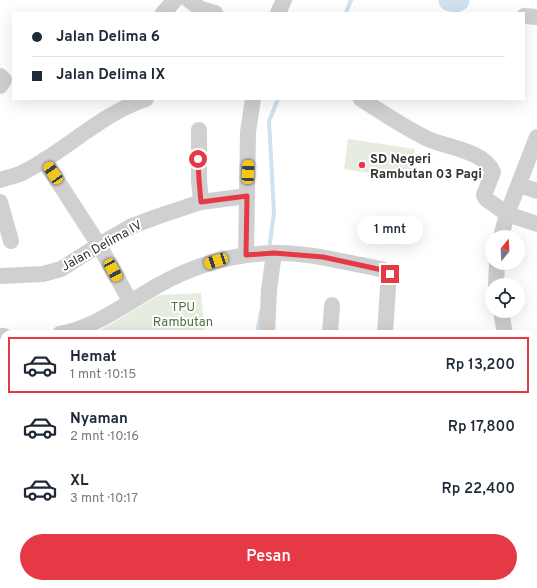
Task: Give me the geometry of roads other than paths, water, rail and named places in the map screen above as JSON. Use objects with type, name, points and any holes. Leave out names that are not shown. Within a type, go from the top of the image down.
[{"type":"street","points":[[164,12],[174,0]]},
{"type":"street","points":[[189,0],[201,9],[210,12]]},
{"type":"street","points":[[278,12],[284,0]]},
{"type":"street","points":[[525,16],[537,17]]},
{"type":"street","points":[[0,76],[4,81],[0,86]]},
{"type":"street","points":[[0,180],[22,173],[115,112],[144,100]]},
{"type":"street","points":[[253,100],[249,126],[247,196],[263,254],[269,290],[268,330]]},
{"type":"street","points":[[363,100],[404,126],[429,139],[472,154],[487,164],[492,168],[493,172],[484,197],[507,214],[537,224]]},
{"type":"street","points":[[199,130],[199,180],[201,202]]},
{"type":"street","points":[[503,230],[507,214],[537,137]]},
{"type":"street","points":[[44,160],[99,245],[130,302]]},
{"type":"street","points":[[519,185],[537,191]]},
{"type":"street","name":"Jalan Delima IV","points":[[0,276],[43,274],[61,269],[132,226],[201,202],[247,196]]},
{"type":"street","points":[[0,202],[11,241]]},
{"type":"street","points":[[74,330],[85,327],[158,285],[187,271],[216,261],[263,254],[323,257],[389,272],[385,330]]},
{"type":"street","points":[[330,330],[332,305]]},
{"type":"street","points":[[502,318],[504,330]]},
{"type":"waterway","points":[[346,12],[351,0]]},
{"type":"waterway","points":[[450,0],[458,0]]},
{"type":"waterway","points":[[269,250],[274,212],[269,121],[278,100]]},
{"type":"waterway","points":[[258,330],[261,311]]},
{"type":"place","name":"SD Negeri Rambutan 03 Pagi","points":[[362,165]]},
{"type":"park label","name":"TPU Rambutan","points":[[183,314]]}]
